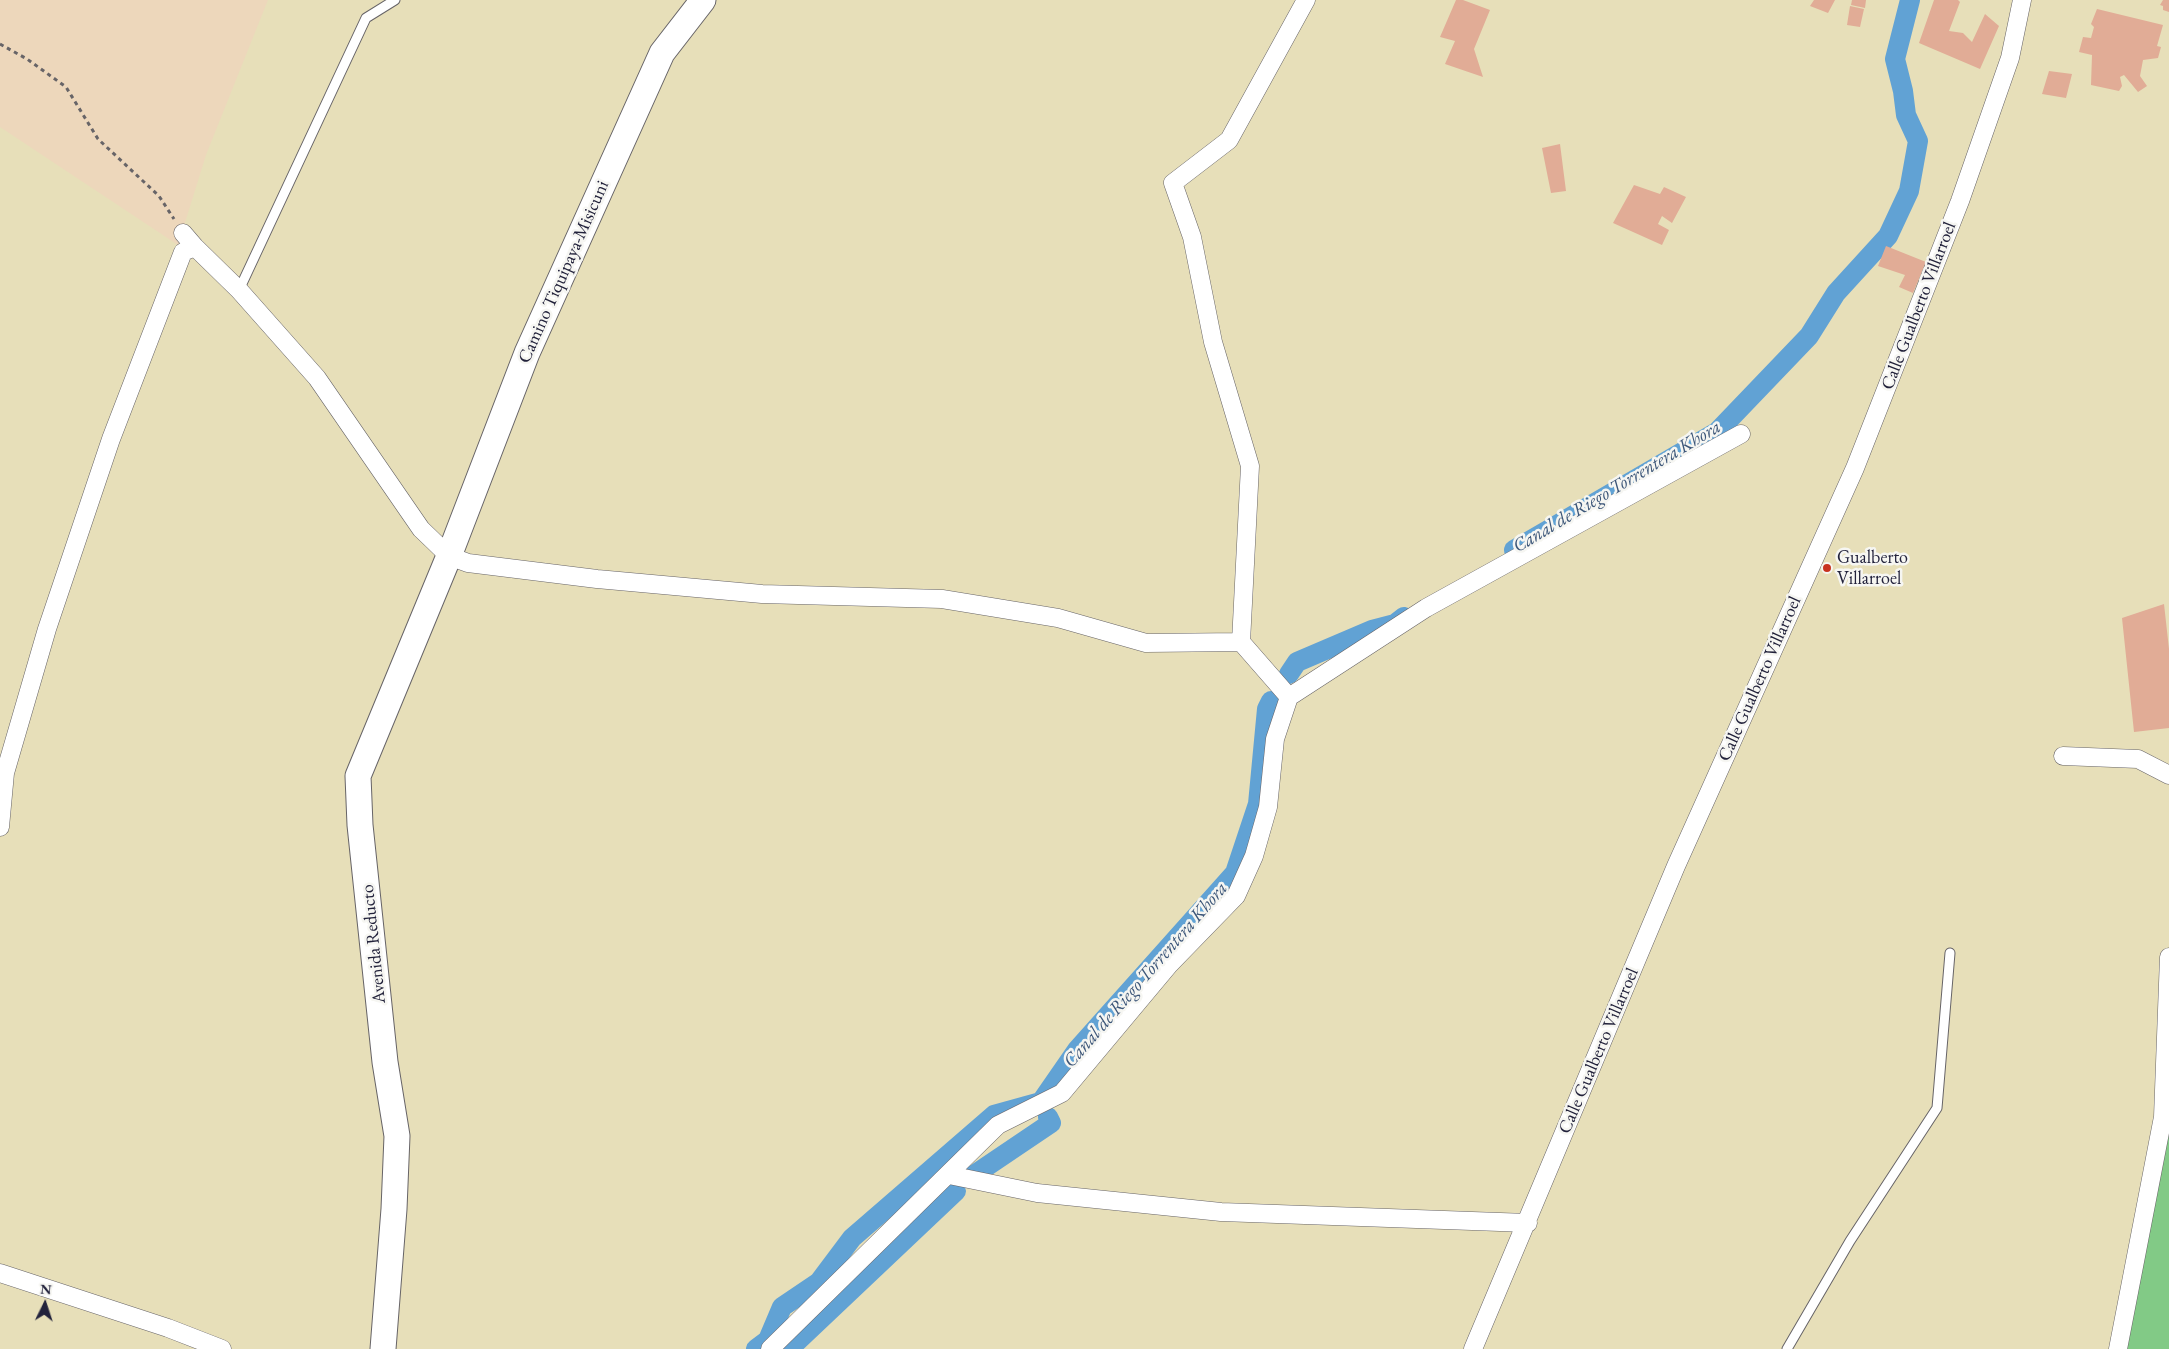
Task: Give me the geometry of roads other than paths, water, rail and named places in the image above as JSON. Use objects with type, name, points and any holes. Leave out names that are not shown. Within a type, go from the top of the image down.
[{"type":"main road","name":"Camino Tiquipaya-Misicuni","points":[[449,556],[527,354],[662,52],[703,0]]},
{"type":"main road","name":"Avenida Reducto","points":[[383,1349],[394,1209],[397,1136],[385,1062],[360,825],[358,776],[449,556]]},
{"type":"street","points":[[1289,697],[1241,642],[1250,466],[1213,342],[1192,237],[1173,183],[1229,140],[1306,0]]},
{"type":"street","name":"Calle Gualberto Villarroel","points":[[1473,1349],[1528,1223],[1676,866],[1855,468],[1960,200],[2010,58],[2022,0]]},
{"type":"street","points":[[183,233],[195,248],[239,290],[317,378],[422,529],[449,556],[468,563],[597,579],[762,594],[942,599],[1058,618],[1146,643],[1241,642]]},
{"type":"street","points":[[0,826],[5,773],[50,620],[111,438],[183,252],[195,248]]},
{"type":"street","points":[[770,1349],[998,1125],[1062,1093],[1170,965],[1236,896],[1254,856],[1268,807],[1275,739],[1289,697],[1426,608],[1741,434]]},
{"type":"street","points":[[2063,756],[2138,759],[2169,775]]},
{"type":"street","points":[[2118,1349],[2163,1117],[2169,957]]},
{"type":"street","points":[[949,1175],[1037,1193],[1221,1212],[1528,1223]]},
{"type":"street","points":[[0,1273],[168,1328],[222,1349]]},
{"type":"lane","points":[[239,290],[366,18],[395,0]]},
{"type":"lane","points":[[1786,1349],[1850,1241],[1938,1108],[1950,952]]},
{"type":"waterway","name":"Canal de Riego Torrentera Khora","points":[[1514,550],[1717,432],[1809,336],[1836,293],[1888,236],[1909,191],[1918,141],[1906,115],[1903,91],[1895,59],[1910,0]]},
{"type":"waterway","name":"Canal de Riego Torrentera Khora","points":[[1289,674],[1297,662],[1372,630],[1395,624],[1404,617]]},
{"type":"waterway","name":"Canal de Riego Torrentera Khora","points":[[756,1349],[768,1340],[782,1307],[819,1282],[852,1238],[994,1115],[1041,1102],[1077,1050],[1235,873],[1258,804],[1267,709],[1271,701]]},
{"type":"waterway","name":"Canal de Riego Torrentera Khora","points":[[971,1177],[1051,1123],[1048,1117]]},
{"type":"waterway","name":"Canal de Riego Torrentera Khora","points":[[789,1349],[956,1191]]},
{"type":"place","name":"Gualberto Villarroel","points":[[1827,568]]}]
